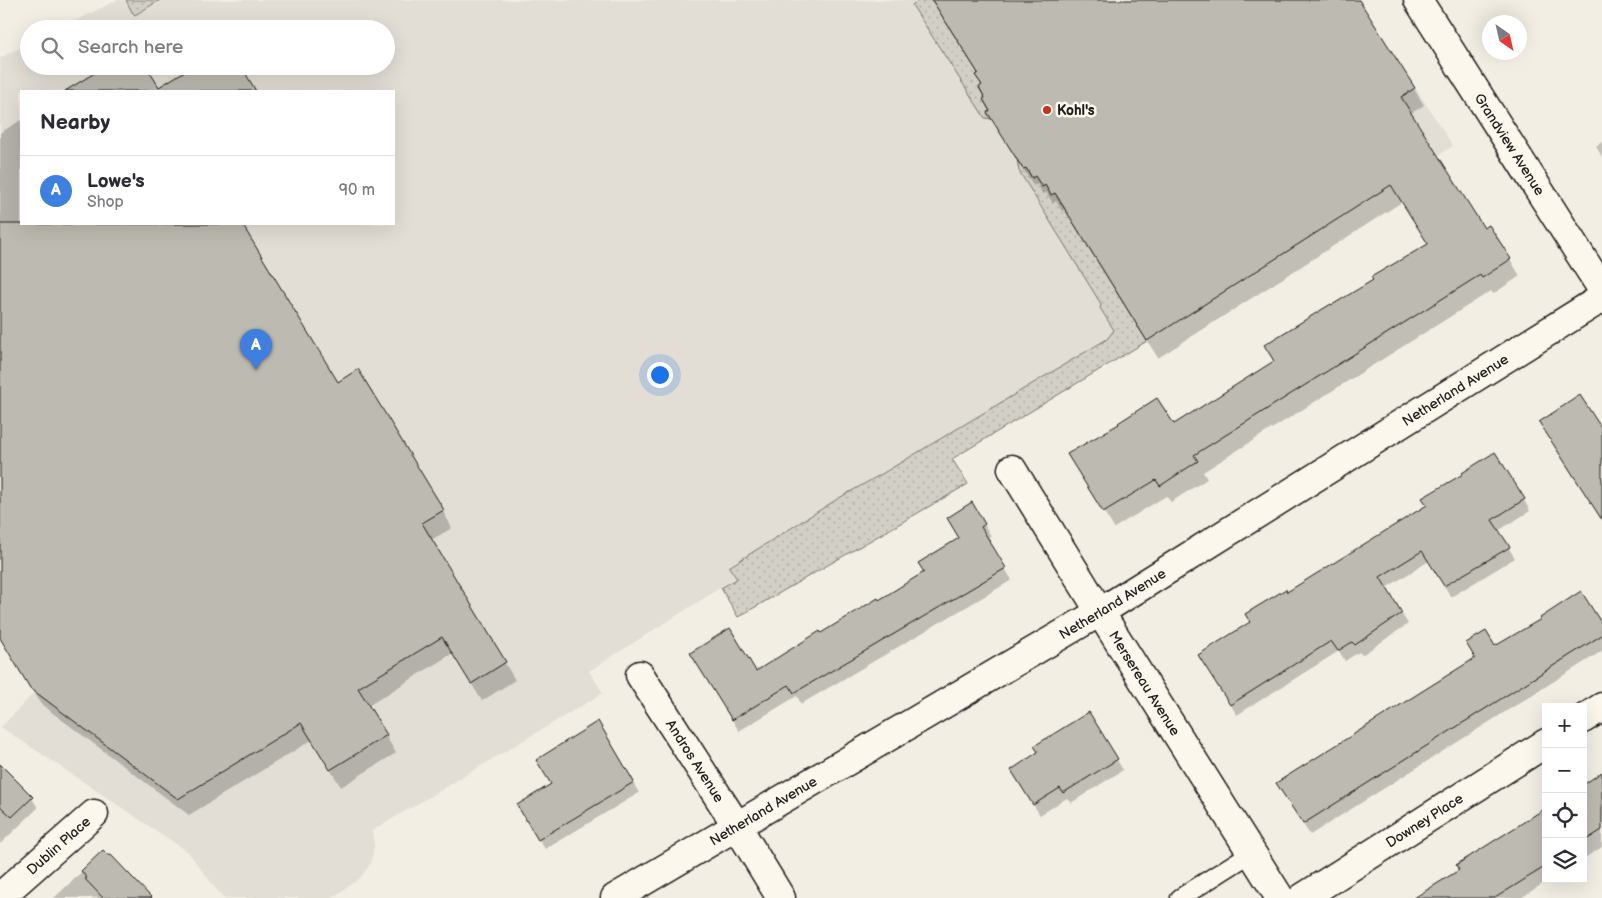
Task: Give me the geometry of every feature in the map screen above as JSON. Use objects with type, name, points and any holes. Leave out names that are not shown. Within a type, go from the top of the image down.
[{"type":"street","name":"Grandview Avenue","points":[[1418,0],[1602,288]]},
{"type":"street","name":"Netherland Avenue","points":[[615,898],[1100,612],[1602,298]]},
{"type":"street","name":"Mersereau Avenue","points":[[1012,469],[1280,898]]},
{"type":"street","name":"Andros Avenue","points":[[640,675],[781,898]]},
{"type":"street","points":[[1587,717],[1602,708]]},
{"type":"street","name":"Downey Place","points":[[1302,898],[1542,746]]},
{"type":"street","name":"Dublin Place","points":[[0,897],[94,814]]},
{"type":"lane","points":[[1180,898],[1251,853]]},
{"type":"shaded area","points":[[117,0],[1359,0],[1453,146],[1147,341],[952,459],[968,484],[738,617],[720,588],[589,671],[603,693],[372,831],[374,846],[371,863],[360,878],[332,898],[223,898],[188,852],[1,727],[35,692],[30,688],[0,638],[0,58],[20,48],[20,75],[395,75],[395,20],[77,20]]},
{"type":"shaded area","points":[[126,0],[160,0],[135,15]]},
{"type":"shaded area","points":[[919,0],[932,0],[978,73],[975,75],[982,85],[979,88],[985,98],[983,100],[990,111],[987,113],[991,119],[985,118],[912,5]]},
{"type":"shaded area","points":[[1017,160],[1023,169],[1026,168],[1032,178],[1035,176],[1042,187],[1045,185],[1055,193],[1147,341],[952,459],[968,484],[738,617],[721,588],[737,579],[729,567],[839,498],[1107,339],[1114,330],[1100,308],[1101,304],[1019,171]]},
{"type":"building","points":[[932,0],[1359,0],[1415,88],[1401,97],[1484,228],[1489,225],[1511,259],[1482,278],[1480,275],[1194,455],[1198,461],[1160,486],[1156,480],[1103,512],[1067,454],[1119,424],[1157,398],[1174,424],[1274,361],[1264,345],[1373,280],[1371,277],[1428,244],[1391,185],[1147,341],[1055,193],[1051,195],[1045,185],[1042,187],[1035,176],[1032,178],[1026,168],[1023,169],[987,112],[990,111],[979,87],[982,85],[975,75],[978,73]]},
{"type":"building","points":[[91,75],[152,75],[159,87],[178,75],[246,75],[255,90],[67,90]]},
{"type":"building","points":[[0,224],[243,225],[338,382],[358,369],[444,510],[422,523],[506,662],[471,684],[442,637],[358,688],[387,735],[330,770],[301,723],[178,799],[30,688],[0,638]]},
{"type":"building","points":[[1580,395],[1602,429],[1602,520],[1539,422]]},
{"type":"building","points":[[1495,452],[1525,499],[1492,520],[1510,547],[1444,586],[1422,551],[1380,577],[1402,613],[1355,645],[1352,642],[1338,651],[1331,641],[1230,705],[1198,655],[1250,622],[1245,614],[1286,589],[1287,592],[1427,505],[1422,498],[1463,474]]},
{"type":"building","points":[[972,502],[985,524],[981,527],[1006,568],[794,693],[789,685],[732,720],[690,653],[730,628],[756,671],[820,631],[821,633],[924,572],[918,563],[959,538],[947,518]]},
{"type":"building","points":[[1581,591],[1602,624],[1602,635],[1303,824],[1276,783],[1475,658],[1466,643],[1486,631],[1495,646],[1541,619]]},
{"type":"building","points":[[1089,712],[1118,759],[1063,793],[1060,788],[1033,805],[1011,770],[1038,752],[1034,746]]},
{"type":"building","points":[[598,721],[634,782],[538,840],[517,805],[551,784],[536,760]]},
{"type":"building","points":[[0,764],[33,797],[12,817],[0,806]]},
{"type":"building","points":[[1602,772],[1602,830],[1587,839],[1587,793],[1587,782]]},
{"type":"building","points":[[1542,811],[1542,869],[1495,898],[1414,898],[1459,870],[1456,865]]},
{"type":"building","points":[[103,850],[109,856],[111,855],[152,898],[103,898],[85,879],[87,878],[81,871]]},
{"type":"place","name":"Kohl's","points":[[1047,110]]},
{"type":"place","name":"Lowe's","points":[[256,370]]}]
